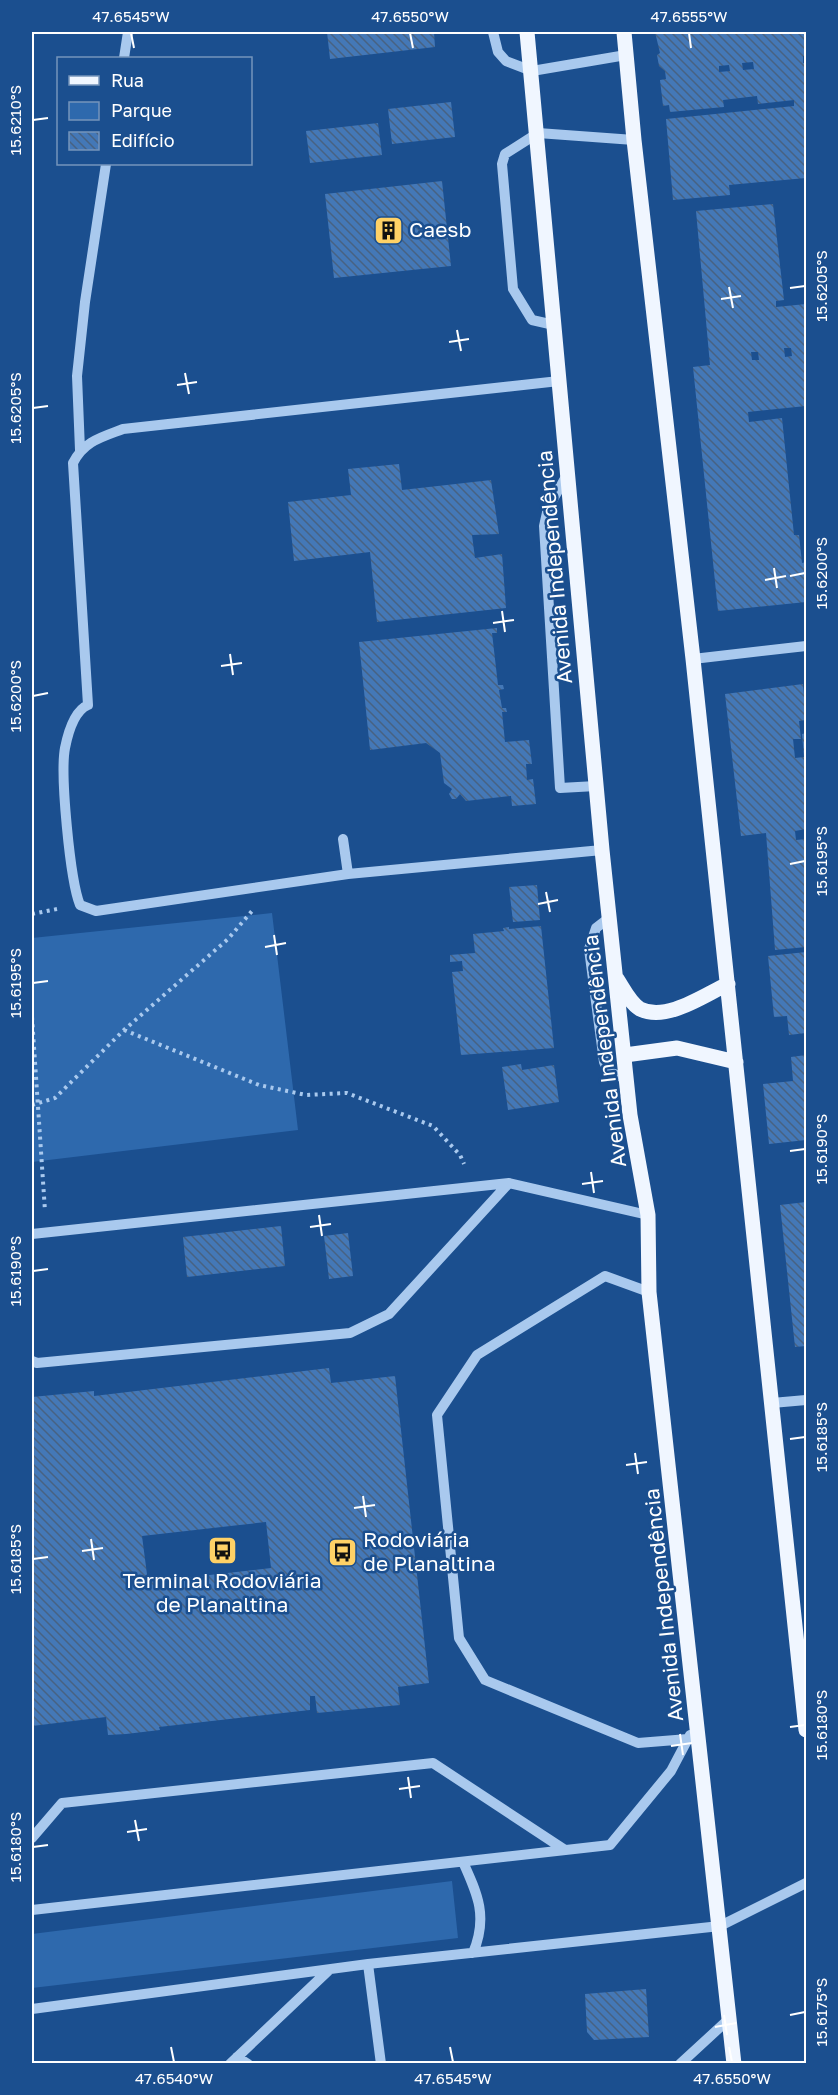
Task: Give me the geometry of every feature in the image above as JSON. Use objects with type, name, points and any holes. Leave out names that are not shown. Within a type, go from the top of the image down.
[{"type":"main road","name":"Avenida Independência","points":[[527,32],[602,850],[630,1114],[648,1215],[649,1292],[698,1719],[734,2064]]},
{"type":"main road","points":[[624,32],[807,1730]]},
{"type":"main road","points":[[615,976],[631,1000],[641,1009],[662,1011],[684,1008],[698,997],[728,984]]},
{"type":"main road","points":[[625,1055],[677,1048],[736,1062]]},
{"type":"street","points":[[124,57],[128,32]]},
{"type":"street","points":[[493,32],[498,52],[506,61],[532,71],[626,55]]},
{"type":"street","points":[[554,325],[531,320],[513,289],[502,164],[505,154],[538,133],[634,140]]},
{"type":"street","points":[[80,450],[77,376],[85,302],[106,165]]},
{"type":"street","points":[[559,381],[123,429],[90,442],[80,450],[73,463],[88,705],[77,712],[65,748],[64,772],[73,883],[80,905],[96,911],[348,874],[602,850]]},
{"type":"street","points":[[567,475],[548,508],[544,526],[560,788],[596,786]]},
{"type":"street","points":[[693,658],[807,646]]},
{"type":"street","points":[[343,839],[348,874]]},
{"type":"street","points":[[609,918],[596,928],[589,949],[604,1062],[609,1072],[627,1079]]},
{"type":"street","points":[[32,1361],[37,1363],[350,1333],[389,1314],[509,1183]]},
{"type":"street","points":[[32,1234],[509,1183],[648,1215]]},
{"type":"street","points":[[649,1292],[605,1276],[477,1355],[437,1415],[459,1638],[485,1680],[638,1743],[688,1739]]},
{"type":"street","points":[[772,1403],[807,1400]]},
{"type":"street","points":[[32,1910],[610,1845],[672,1770],[698,1719]]},
{"type":"street","points":[[32,1838],[62,1803],[433,1763],[565,1850]]},
{"type":"street","points":[[463,1862],[478,1896],[482,1920],[481,1935],[473,1953]]},
{"type":"street","points":[[32,2008],[329,1971],[368,1964],[720,1926],[807,1883]]},
{"type":"street","points":[[368,1964],[381,2064]]},
{"type":"street","points":[[234,2060],[329,1971]]},
{"type":"street","points":[[680,2064],[730,2018]]},
{"type":"street","points":[[234,2060],[248,2064]]},
{"type":"path","points":[[32,1105],[55,1098],[124,1030],[228,939],[274,885]]},
{"type":"path","points":[[32,1017],[46,1232]]},
{"type":"path","points":[[124,1030],[259,1085],[306,1095],[347,1093],[433,1126],[460,1155],[475,1186]]},
{"type":"green space","points":[[272,913],[298,1130],[32,1162],[32,938]]},
{"type":"green space","points":[[452,1881],[458,1938],[32,1988],[32,1934]]},
{"type":"building","points":[[327,32],[434,32],[435,47],[330,59]]},
{"type":"building","points":[[655,32],[806,32],[806,56],[803,56],[803,63],[806,63],[806,178],[729,185],[730,195],[673,200],[666,119],[794,106],[794,100],[758,104],[757,96],[723,100],[724,107],[670,112],[669,105],[663,106],[660,80],[666,79],[665,71],[659,66],[657,55],[660,53]],"holes":[[[753,62],[754,69],[743,70],[742,63]],[[729,65],[730,71],[719,72],[719,66]]]},
{"type":"building","points":[[451,102],[455,137],[392,144],[388,109]]},
{"type":"building","points":[[378,123],[382,155],[310,163],[306,131]]},
{"type":"building","name":"Caesb","points":[[442,181],[451,266],[334,278],[325,194]]},
{"type":"building","points":[[773,204],[784,300],[776,301],[776,307],[806,304],[806,406],[748,412],[749,422],[782,418],[794,535],[799,535],[802,563],[806,562],[806,602],[718,611],[693,367],[710,365],[696,211]],"holes":[[[784,348],[791,348],[792,356],[785,357]],[[751,352],[758,352],[759,360],[752,360]]]},
{"type":"building","points":[[399,464],[402,490],[491,480],[499,534],[472,535],[475,558],[502,554],[506,608],[377,622],[370,552],[294,561],[288,502],[351,495],[348,469]]},
{"type":"building","points":[[497,628],[497,633],[492,633],[498,685],[503,685],[504,689],[499,690],[502,708],[506,708],[507,712],[502,712],[505,742],[529,740],[532,764],[526,764],[527,780],[533,779],[536,804],[512,806],[511,796],[466,801],[460,794],[456,799],[452,799],[449,794],[452,789],[444,783],[440,753],[426,743],[370,750],[359,642]]},
{"type":"building","points":[[803,684],[806,720],[799,721],[801,739],[793,739],[795,758],[804,757],[802,734],[806,733],[806,829],[795,831],[796,840],[806,839],[806,947],[775,950],[766,833],[741,836],[725,694]]},
{"type":"building","points":[[537,885],[540,920],[513,922],[509,887]]},
{"type":"building","points":[[541,926],[554,1048],[461,1055],[452,972],[463,971],[462,961],[450,962],[450,955],[475,953],[473,934],[504,931],[503,928],[509,927],[509,929]]},
{"type":"building","points":[[806,952],[806,1033],[789,1035],[787,1016],[774,1017],[768,956]]},
{"type":"building","points":[[806,1055],[806,1140],[769,1144],[763,1084],[793,1081],[791,1057]]},
{"type":"building","points":[[521,1064],[522,1070],[554,1065],[559,1102],[508,1110],[502,1067]]},
{"type":"building","points":[[806,1202],[806,1346],[795,1347],[780,1205]]},
{"type":"building","points":[[281,1226],[285,1266],[187,1277],[183,1237]]},
{"type":"building","points":[[348,1233],[353,1276],[329,1279],[324,1236]]},
{"type":"building","name":"Rodoviária de Planaltina","points":[[329,1368],[331,1383],[395,1376],[429,1683],[398,1687],[400,1705],[317,1713],[315,1696],[310,1696],[310,1710],[159,1727],[160,1730],[126,1734],[108,1735],[106,1717],[32,1726],[32,1397],[94,1391],[94,1396]],"holes":[[[266,1522],[271,1568],[148,1582],[142,1536]]]},
{"type":"building","points":[[646,1989],[649,2037],[594,2040],[587,2032],[585,1994]]},
{"type":"place","name":"Caesb","points":[[388,230]]},
{"type":"place","name":"Terminal Rodoviária de Planaltina","points":[[222,1550]]},
{"type":"place","name":"Rodoviária de Planaltina","points":[[342,1552]]}]
